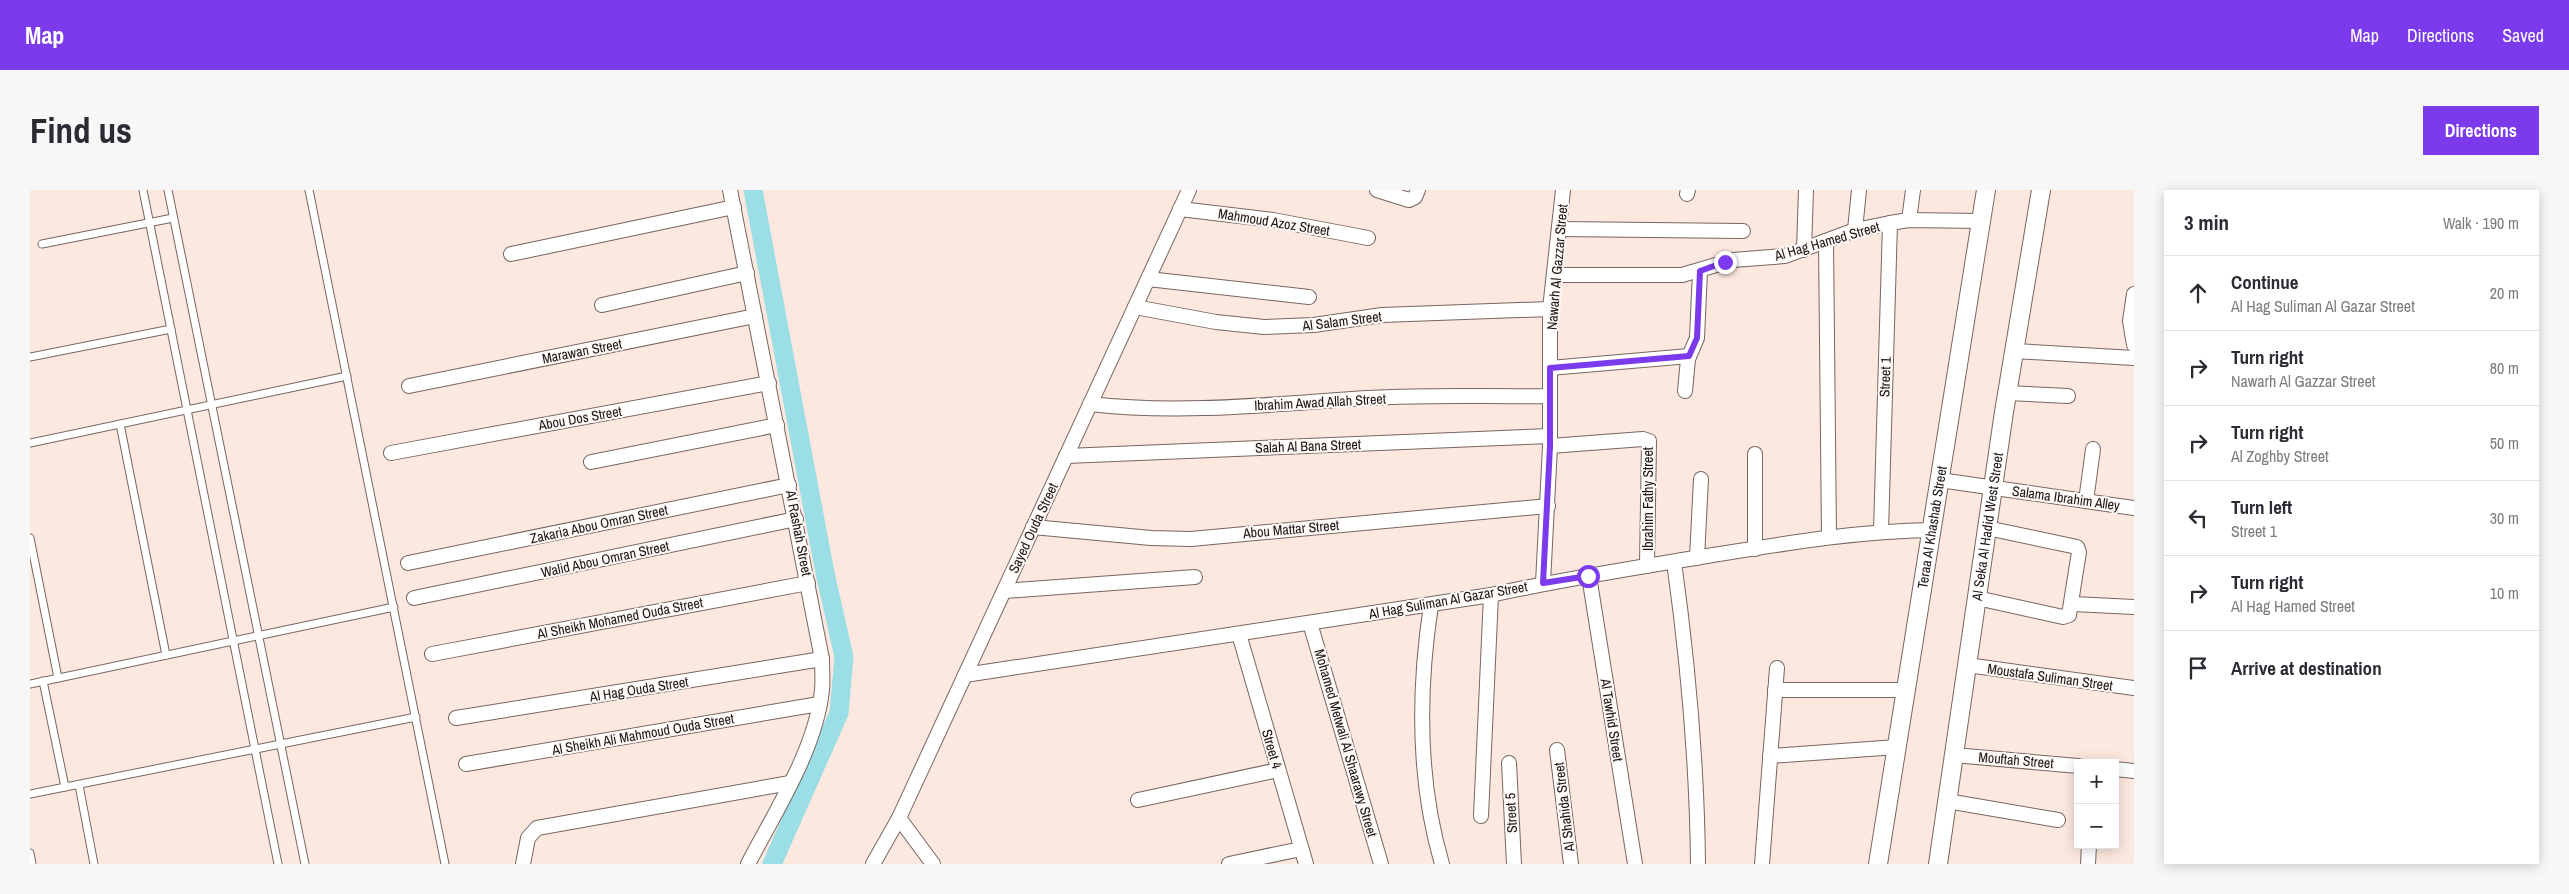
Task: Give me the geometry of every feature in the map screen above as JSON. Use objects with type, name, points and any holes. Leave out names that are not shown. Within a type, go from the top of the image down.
[{"type":"street","name":"Al Rashah Street","points":[[730,190],[822,659],[822,689],[810,737],[790,783],[748,864]]},
{"type":"street","name":"Sayed Ouda Street","points":[[873,864],[899,818],[1189,190]]},
{"type":"street","points":[[1377,190],[1409,200],[1415,197],[1418,190]]},
{"type":"street","name":"Nawarh Al Gazzar Street","points":[[1543,583],[1550,441],[1550,309],[1564,190]]},
{"type":"street","points":[[1804,250],[1806,190]]},
{"type":"street","points":[[1855,230],[1859,190]]},
{"type":"street","points":[[1909,220],[1913,190]]},
{"type":"street","name":"Teraa Al Khashab Street","points":[[1878,864],[1986,190]]},
{"type":"street","name":"Al Seka Al Hadid West Street","points":[[1938,864],[1986,528],[2041,190]]},
{"type":"street","points":[[511,254],[734,207]]},
{"type":"street","name":"Mahmoud Azoz Street","points":[[1180,209],[1273,220],[1368,238]]},
{"type":"street","name":"Al Hag Hamed Street","points":[[1554,275],[1682,274],[1700,271],[1733,260],[1775,257],[1804,250],[1855,230],[1890,223],[1909,220],[1981,221]]},
{"type":"street","name":"Street 1","points":[[1881,531],[1890,223]]},
{"type":"street","points":[[1559,229],[1742,230]]},
{"type":"street","points":[[1826,241],[1829,537]]},
{"type":"street","points":[[1685,391],[1689,356],[1697,338],[1700,271]]},
{"type":"street","points":[[602,306],[747,273]]},
{"type":"street","points":[[1148,279],[1309,297]]},
{"type":"street","points":[[2133,342],[2130,321],[2134,294]]},
{"type":"street","name":"Al Salam Street","points":[[1135,307],[1216,322],[1264,327],[1314,325],[1382,315],[1550,309]]},
{"type":"street","name":"Marawan Street","points":[[409,386],[756,316]]},
{"type":"street","points":[[2015,351],[2134,358]]},
{"type":"street","points":[[1550,368],[1689,356]]},
{"type":"street","name":"Abou Dos Street","points":[[391,452],[769,383]]},
{"type":"street","points":[[2008,393],[2068,396]]},
{"type":"street","name":"Ibrahim Awad Allah Street","points":[[1090,404],[1158,408],[1282,405],[1353,399],[1550,396]]},
{"type":"street","points":[[591,462],[777,425]]},
{"type":"street","name":"Ibrahim Fathy Street","points":[[1550,441],[1643,439],[1649,441],[1647,566]]},
{"type":"street","name":"Salah Al Bana Street","points":[[1066,456],[1550,441]]},
{"type":"street","points":[[2086,502],[2092,449]]},
{"type":"street","points":[[1755,454],[1755,549]]},
{"type":"street","points":[[1697,558],[1701,479]]},
{"type":"street","name":"Salama Ibrahim Alley","points":[[1940,480],[2134,508]]},
{"type":"street","name":"Zakaria Abou Omran Street","points":[[408,563],[789,485]]},
{"type":"street","name":"Abou Mattar Street","points":[[1033,527],[1151,538],[1190,538],[1548,506]]},
{"type":"street","name":"Walid Abou Omran Street","points":[[414,598],[796,519]]},
{"type":"street","points":[[1977,598],[2063,617],[2069,615],[2073,604],[2079,552],[2077,547],[1986,528]]},
{"type":"street","name":"Al Hag Suliman Al Gazar Street","points":[[965,675],[1491,595],[1543,583],[1829,537],[1881,531],[1932,530]]},
{"type":"street","points":[[1674,562],[1685,645],[1693,731],[1698,864]]},
{"type":"street","name":"Al Tawhid Street","points":[[1588,576],[1635,864]]},
{"type":"street","points":[[1004,591],[1195,577]]},
{"type":"street","name":"Al Sheikh Mohamed Ouda Street","points":[[432,654],[808,582]]},
{"type":"street","points":[[1481,816],[1491,595]]},
{"type":"street","points":[[1431,604],[1422,662],[1421,723],[1426,784],[1442,864]]},
{"type":"street","points":[[2073,604],[2134,607]]},
{"type":"street","name":"Mohamed Metwali Al Shaarawy Street","points":[[1310,623],[1381,864]]},
{"type":"street","name":"Street 4","points":[[1239,634],[1306,864]]},
{"type":"street","name":"Al Hag Ouda Street","points":[[456,718],[822,659]]},
{"type":"street","name":"Moustafa Suliman Street","points":[[1967,665],[2134,688]]},
{"type":"street","points":[[1762,864],[1777,668]]},
{"type":"street","points":[[1775,690],[1906,690]]},
{"type":"street","name":"Al Sheikh Ali Mahmoud Ouda Street","points":[[466,764],[819,704]]},
{"type":"street","points":[[1770,756],[1897,747]]},
{"type":"street","name":"Al Shahida Street","points":[[1557,750],[1571,864]]},
{"type":"street","name":"Mouftah Street","points":[[1954,755],[2074,766]]},
{"type":"street","name":"Street 5","points":[[1508,763],[1514,864]]},
{"type":"street","points":[[2119,769],[2134,771]]},
{"type":"street","points":[[1138,800],[1278,770]]},
{"type":"street","points":[[523,864],[528,838],[537,828],[790,783]]},
{"type":"street","points":[[1948,801],[2058,820]]},
{"type":"street","points":[[899,818],[933,864]]},
{"type":"street","points":[[1228,864],[1301,849]]},
{"type":"street","points":[[2088,864],[2089,849]]},
{"type":"lane","points":[[143,190],[278,864]]},
{"type":"lane","points":[[168,190],[305,864]]},
{"type":"lane","points":[[309,190],[446,864]]},
{"type":"lane","points":[[42,244],[173,218]]},
{"type":"lane","points":[[30,357],[171,329]]},
{"type":"lane","points":[[30,443],[347,376]]},
{"type":"lane","points":[[120,424],[166,655]]},
{"type":"lane","points":[[30,538],[58,678]]},
{"type":"lane","points":[[30,684],[394,607]]},
{"type":"lane","points":[[43,681],[65,787]]},
{"type":"lane","points":[[30,794],[416,717]]},
{"type":"lane","points":[[78,785],[94,864]]},
{"type":"lane","points":[[30,853],[32,864]]},
{"type":"waterway","points":[[753,190],[825,573],[844,657],[839,713],[772,864]]},
{"type":"route","points":[[1588,576],[1543,583],[1550,446],[1550,368],[1689,356],[1697,338],[1700,271],[1725,262]]}]
